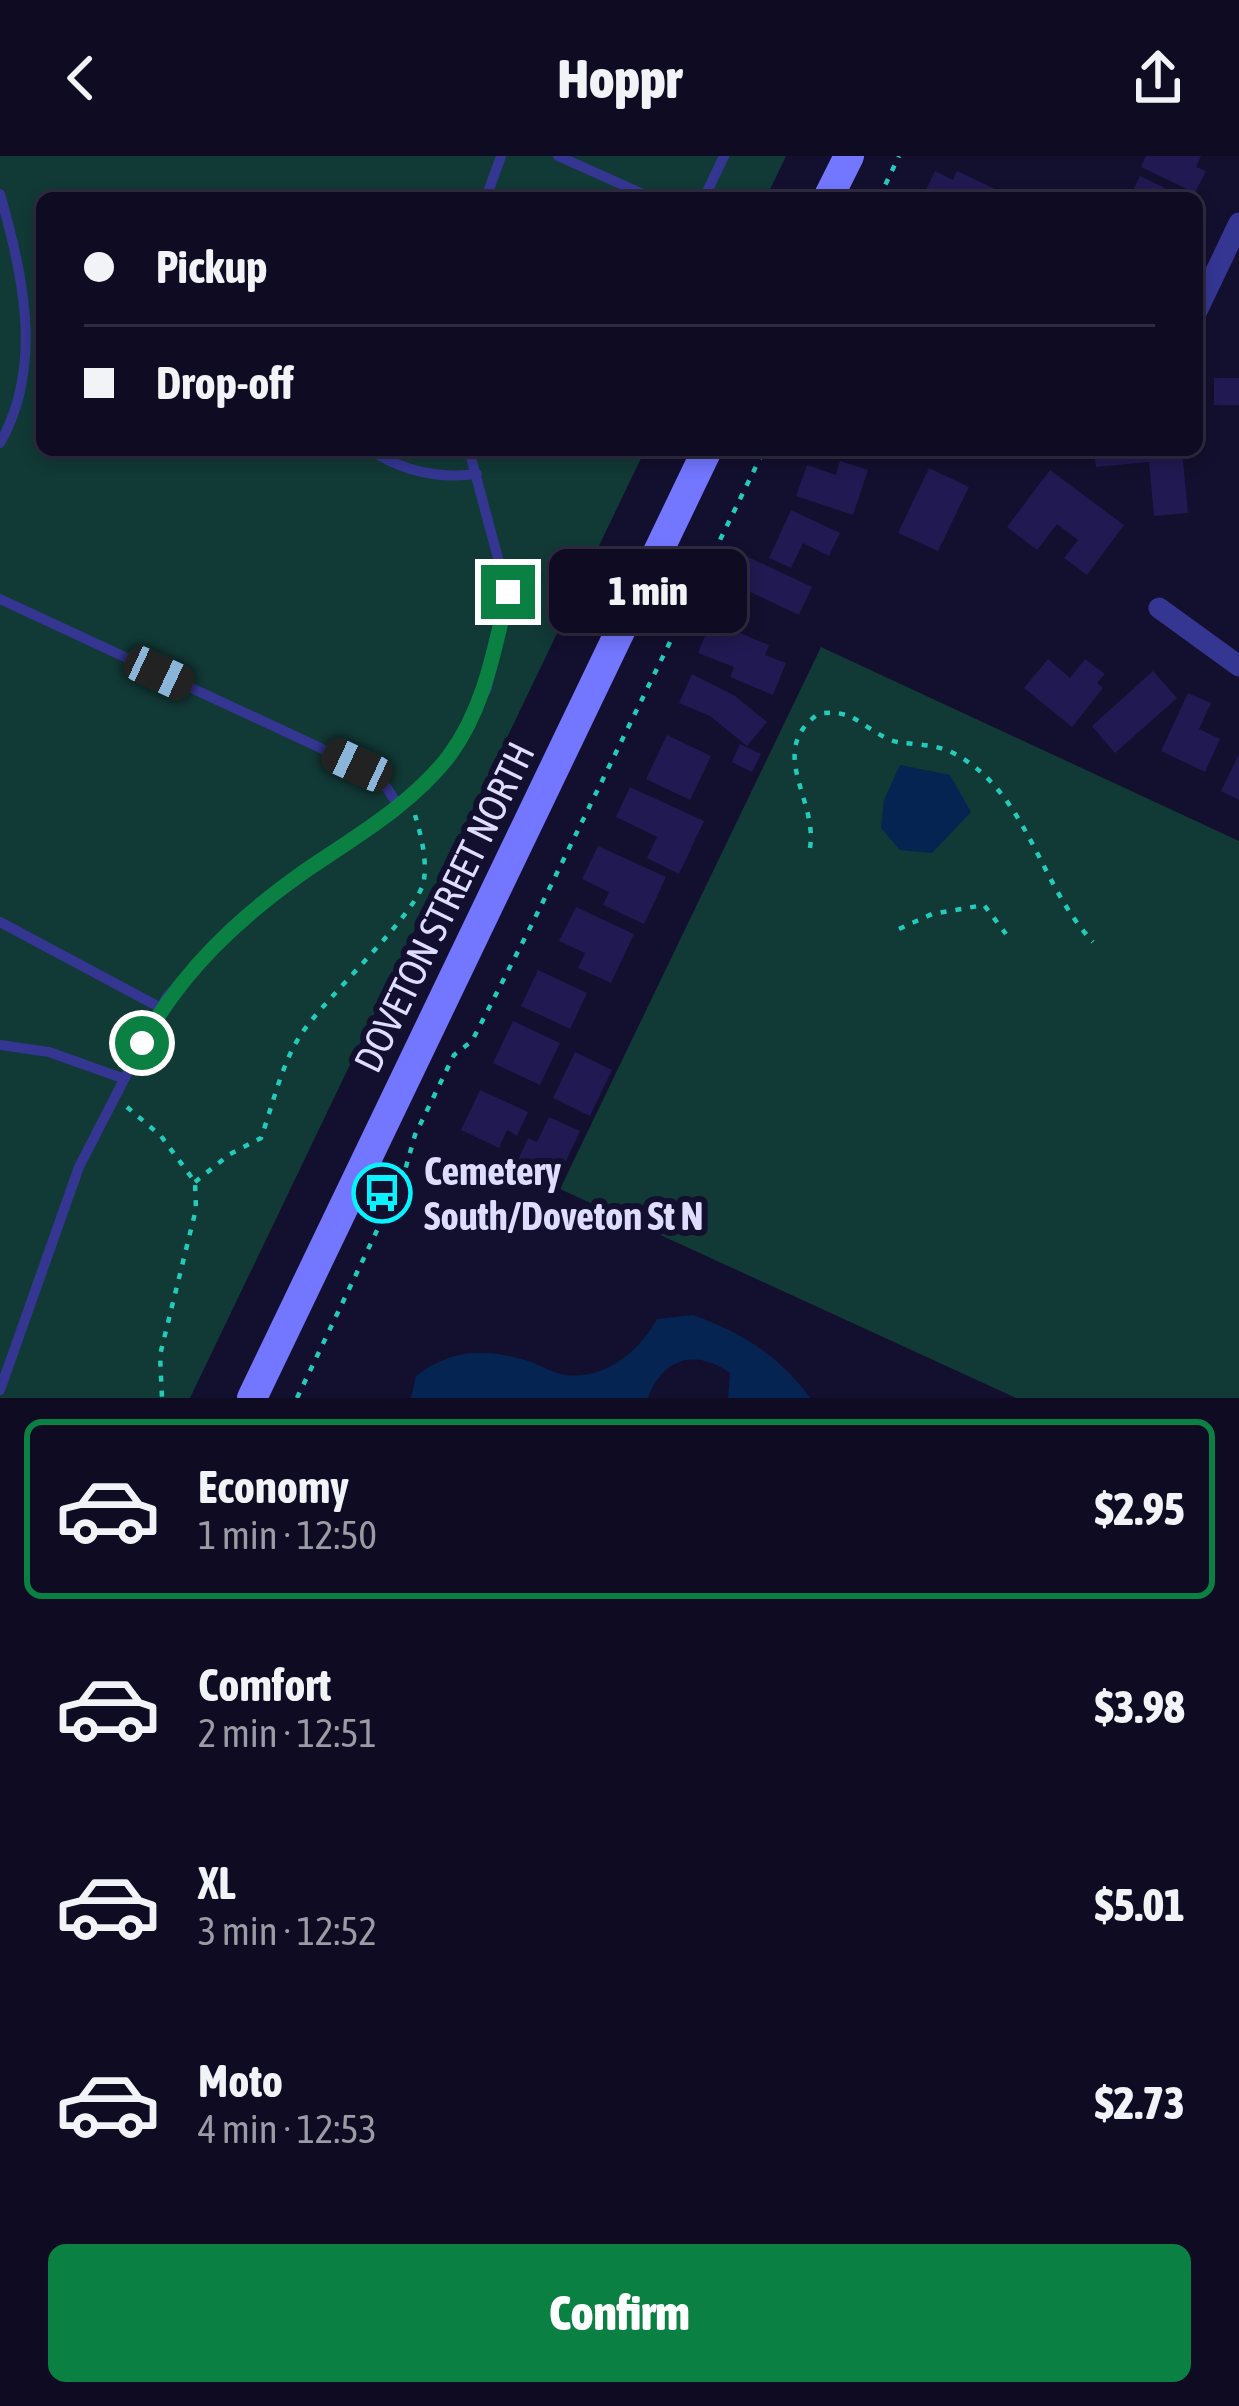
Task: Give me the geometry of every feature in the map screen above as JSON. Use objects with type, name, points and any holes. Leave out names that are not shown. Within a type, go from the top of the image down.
[{"type":"street","points":[[831,192],[848,156]]},
{"type":"street","points":[[1203,298],[1239,223]]},
{"type":"street","name":"DOVETON STREET NORTH","points":[[252,1398],[704,456]]},
{"type":"street","points":[[1160,608],[1239,666]]},
{"type":"lane","points":[[488,192],[501,156]]},
{"type":"lane","points":[[558,156],[639,192]]},
{"type":"lane","points":[[707,192],[724,156]]},
{"type":"lane","points":[[0,194],[27,343],[27,368],[0,443]]},
{"type":"lane","points":[[27,343],[36,344]]},
{"type":"lane","points":[[382,456],[399,466],[444,478],[478,474]]},
{"type":"lane","points":[[0,1390],[44,1254],[122,1078],[161,1008],[231,927],[399,807],[449,755],[487,688],[508,592],[471,456]]},
{"type":"lane","points":[[0,599],[357,765],[387,788],[399,807]]},
{"type":"lane","points":[[0,922],[161,1008]]},
{"type":"lane","points":[[0,1045],[49,1052],[122,1078]]},
{"type":"path","points":[[882,192],[899,156]]},
{"type":"path","points":[[297,1398],[404,1174],[417,1130],[454,1055],[472,1040],[532,924],[761,456]]},
{"type":"path","points":[[810,848],[814,829],[796,778],[793,746],[798,733],[818,714],[849,714],[887,740],[935,744],[994,782],[1066,909],[1094,942]]},
{"type":"path","points":[[195,1182],[230,1154],[261,1138],[299,1037],[362,958],[396,929],[424,885],[424,850],[410,796]]},
{"type":"path","points":[[899,929],[950,909],[984,904],[1006,934]]},
{"type":"path","points":[[114,1095],[161,1136],[195,1182],[196,1209],[160,1354],[162,1398]]},
{"type":"green space","points":[[0,156],[786,156],[769,192],[36,192],[36,456],[642,456],[190,1398],[0,1398]]},
{"type":"green space","points":[[821,647],[1239,841],[1239,1398],[1016,1398],[560,1189]]},
{"type":"water","points":[[900,765],[950,775],[971,812],[932,853],[900,850],[881,828],[884,800]]},
{"type":"water","points":[[693,1315],[758,1347],[810,1398],[728,1398],[730,1373],[693,1360],[662,1373],[648,1398],[411,1398],[416,1376],[443,1360],[470,1353],[500,1354],[562,1374],[595,1373],[641,1342],[657,1319]]},
{"type":"building","points":[[1146,156],[1201,156],[1196,167],[1206,171],[1193,192],[1141,167]]},
{"type":"building","points":[[935,171],[953,180],[957,171],[1001,192],[925,192]]},
{"type":"building","points":[[1140,176],[1165,188],[1163,192],[1132,192]]},
{"type":"building","points":[[1214,378],[1239,378],[1239,405],[1214,405]]},
{"type":"building","points":[[1095,456],[1183,456],[1188,513],[1154,516],[1149,462],[1096,467]]},
{"type":"building","points":[[840,461],[868,470],[853,515],[796,496],[807,465],[836,475]]},
{"type":"building","points":[[929,468],[969,487],[938,551],[898,533]]},
{"type":"building","points":[[1050,470],[1124,525],[1087,575],[1064,558],[1078,540],[1057,524],[1037,550],[1007,527]]},
{"type":"building","points":[[791,510],[840,533],[829,556],[803,543],[791,568],[769,558]]},
{"type":"building","points":[[729,548],[812,587],[799,615],[716,576]]},
{"type":"building","points":[[711,621],[769,645],[765,655],[786,663],[773,695],[730,677],[734,667],[698,653]]},
{"type":"building","points":[[1048,659],[1070,678],[1085,659],[1105,674],[1097,683],[1103,688],[1072,727],[1024,688]]},
{"type":"building","points":[[1153,671],[1177,698],[1115,753],[1092,726]]},
{"type":"building","points":[[692,674],[735,696],[767,722],[747,746],[710,716],[679,703]]},
{"type":"building","points":[[1188,693],[1211,703],[1199,729],[1220,739],[1205,772],[1161,751]]},
{"type":"building","points":[[667,735],[711,756],[690,800],[646,779]]},
{"type":"building","points":[[740,744],[761,754],[752,772],[732,762]]},
{"type":"building","points":[[1239,754],[1239,800],[1221,791]]},
{"type":"building","points":[[630,787],[704,821],[679,874],[647,858],[657,837],[616,817]]},
{"type":"building","points":[[598,846],[666,877],[644,924],[603,905],[609,892],[582,879]]},
{"type":"building","points":[[576,907],[634,934],[611,983],[578,968],[585,953],[559,941]]},
{"type":"building","points":[[538,970],[587,993],[570,1029],[521,1006]]},
{"type":"building","points":[[513,1021],[560,1043],[540,1085],[493,1063]]},
{"type":"building","points":[[575,1052],[612,1070],[590,1116],[553,1098]]},
{"type":"building","points":[[480,1090],[528,1112],[517,1136],[507,1130],[499,1148],[461,1130]]},
{"type":"building","points":[[549,1117],[580,1131],[559,1176],[518,1160],[528,1138],[537,1142]]},
{"type":"place","name":"Cemetery South/Doveton St N","points":[[382,1193]]},
{"type":"route","points":[[142,1043],[166,998],[231,927],[399,807],[449,755],[487,688],[508,592]]}]
